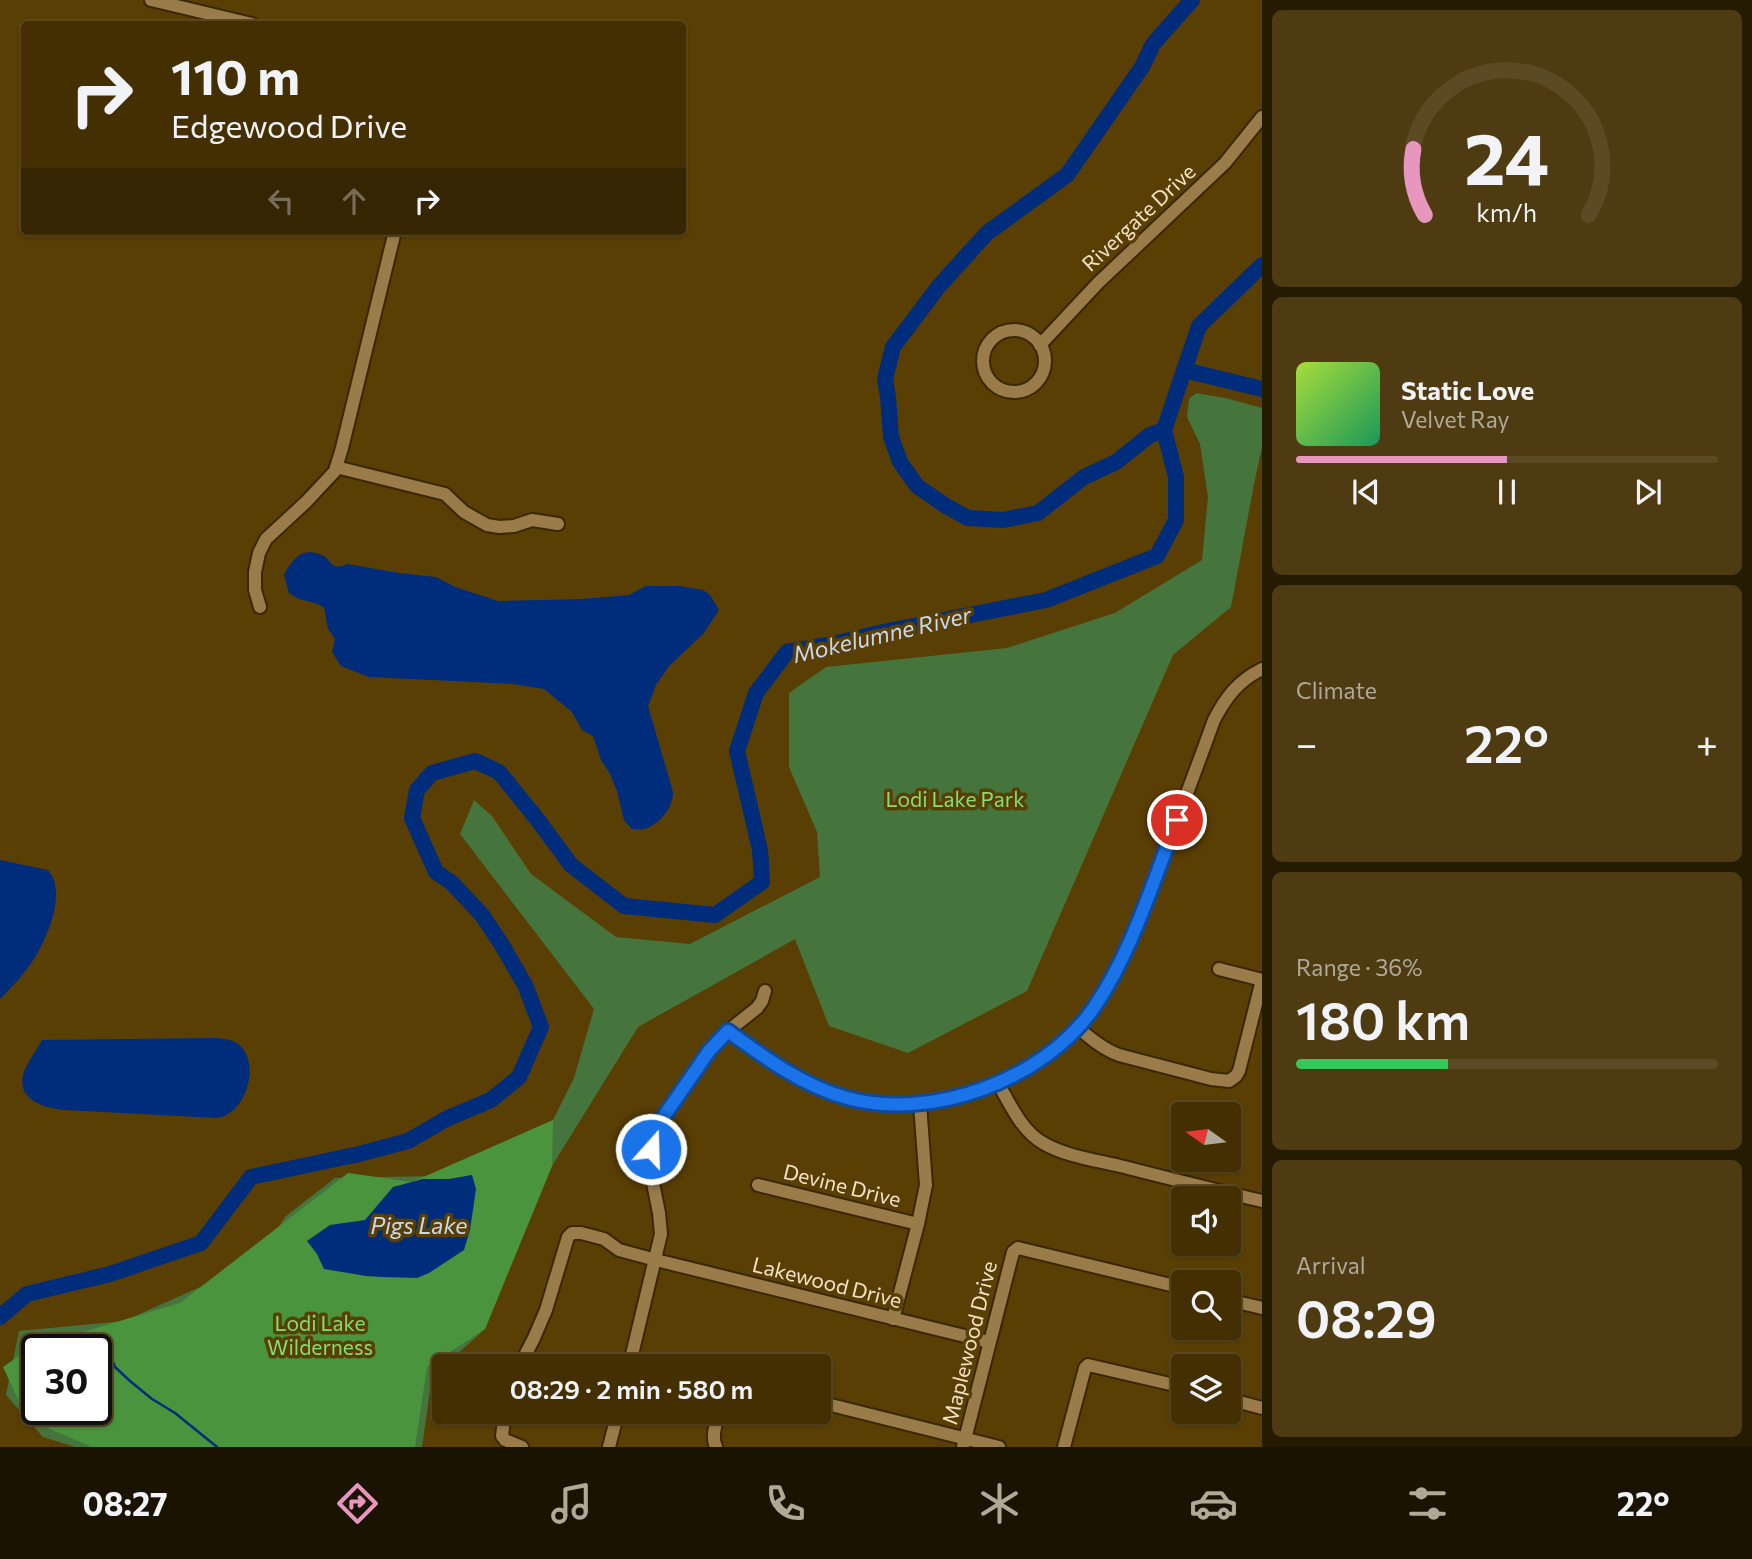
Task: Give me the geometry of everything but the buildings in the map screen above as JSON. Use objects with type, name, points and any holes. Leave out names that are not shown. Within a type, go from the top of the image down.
[{"type":"street","points":[[151,0],[239,21]]},
{"type":"street","name":"Rivergate Drive","points":[[1040,345],[1098,283],[1225,163],[1262,117]]},
{"type":"street","points":[[260,607],[255,590],[255,572],[266,539],[335,471],[394,235]]},
{"type":"street","points":[[1024,331],[1040,345],[1045,363],[1042,374],[1026,390],[1002,390],[993,385],[986,376],[982,363],[984,352],[989,341],[999,333],[1024,331]]},
{"type":"street","points":[[336,467],[445,494],[464,512],[487,525],[514,526],[532,520],[558,524]]},
{"type":"street","points":[[728,1031],[773,1063],[815,1087],[846,1098],[876,1104],[920,1104],[964,1095],[1023,1071],[1055,1048],[1077,1027],[1105,989],[1134,932],[1214,720],[1223,703],[1241,682],[1262,669]]},
{"type":"street","points":[[1077,1027],[1109,1052],[1211,1079],[1229,1081],[1239,1072],[1262,980],[1219,969]]},
{"type":"street","points":[[632,1354],[661,1234],[650,1168],[651,1149],[656,1133],[662,1119],[709,1051],[728,1031],[757,1008],[765,991]]},
{"type":"street","points":[[998,1083],[1018,1118],[1029,1132],[1043,1143],[1066,1152],[1262,1202]]},
{"type":"street","points":[[893,1319],[926,1185],[920,1104]]},
{"type":"street","name":"Devine Drive","points":[[758,1185],[918,1224]]},
{"type":"street","name":"Lakewood Drive","points":[[526,1354],[546,1310],[568,1237],[572,1233],[604,1239],[619,1250],[656,1260],[989,1342]]},
{"type":"street","name":"Maplewood Drive","points":[[964,1443],[1015,1249],[1171,1285]]},
{"type":"street","points":[[1241,1303],[1262,1308]]},
{"type":"street","points":[[1064,1447],[1088,1365],[1171,1384]]},
{"type":"street","points":[[1241,1402],[1262,1408]]},
{"type":"street","points":[[831,1405],[964,1443],[999,1447]]},
{"type":"street","points":[[503,1424],[502,1436],[505,1440],[522,1447]]},
{"type":"street","points":[[609,1447],[615,1424]]},
{"type":"street","points":[[716,1424],[716,1447]]},
{"type":"green space","name":"Lodi Lake Park","points":[[1196,393],[1262,408],[1262,447],[1231,607],[1173,655],[1027,991],[908,1053],[829,1026],[795,939],[638,1027],[552,1166],[485,1329],[457,1354],[432,1354],[432,1377],[422,1447],[75,1447],[43,1437],[32,1425],[112,1425],[112,1334],[21,1334],[21,1412],[6,1395],[19,1331],[124,1321],[254,1263],[286,1216],[335,1178],[480,1175],[546,1134],[574,1078],[594,1009],[460,834],[474,800],[492,816],[531,874],[616,937],[690,944],[820,877],[817,832],[789,767],[789,693],[826,667],[1007,648],[1115,613],[1202,560],[1208,497],[1200,444],[1187,417],[1189,399]]},
{"type":"green space","name":"Lodi Lake Wilderness","points":[[553,1120],[552,1166],[485,1329],[447,1354],[432,1354],[432,1364],[427,1367],[415,1447],[92,1447],[41,1425],[112,1425],[112,1334],[76,1334],[180,1303],[348,1173],[412,1182]]},
{"type":"green space","name":"Lodi Lake Wilderness","points":[[21,1354],[21,1406],[3,1367]]},
{"type":"water","points":[[310,552],[322,555],[338,567],[347,564],[436,577],[455,587],[498,601],[629,595],[646,586],[680,586],[703,590],[710,595],[719,610],[704,633],[669,666],[656,685],[648,706],[673,792],[671,804],[664,815],[650,827],[632,829],[624,820],[617,791],[601,760],[593,736],[582,730],[572,712],[544,689],[513,684],[369,677],[341,666],[332,652],[335,639],[328,629],[324,608],[289,593],[284,575],[297,557]]},
{"type":"water","points":[[0,860],[48,870],[54,879],[56,891],[53,916],[38,953],[0,999]]},
{"type":"water","points":[[216,1038],[238,1044],[244,1051],[250,1070],[246,1091],[241,1100],[228,1114],[217,1118],[57,1109],[35,1102],[24,1091],[22,1084],[24,1071],[42,1040]]},
{"type":"water","name":"Pigs Lake","points":[[472,1175],[476,1189],[464,1250],[417,1278],[366,1276],[324,1269],[307,1241],[330,1225],[365,1220],[393,1187],[423,1179],[449,1179]]},
{"type":"waterway","name":"Mokelumne River","points":[[0,1317],[27,1294],[110,1274],[201,1243],[251,1177],[408,1141],[448,1118],[491,1100],[519,1077],[541,1027],[525,985],[502,945],[482,915],[452,883],[436,872],[412,818],[417,790],[432,773],[475,761],[499,772],[571,865],[624,906],[715,915],[762,882],[760,850],[737,751],[756,693],[787,652],[1046,600],[1157,556],[1176,520],[1176,477],[1164,430],[1150,435],[1116,462],[1084,477],[1038,513],[1003,520],[968,518],[917,486],[900,462],[891,437],[885,379],[893,347],[939,286],[987,233],[1067,175],[1142,67],[1153,44],[1192,0]]},
{"type":"waterway","points":[[1164,430],[1199,326],[1262,265]]},
{"type":"waterway","points":[[1184,370],[1262,389]]},
{"type":"waterway","points":[[112,1360],[115,1367],[130,1381],[217,1447]]},
{"type":"route","points":[[651,1149],[662,1119],[709,1051],[728,1031],[773,1063],[815,1087],[846,1098],[876,1104],[920,1104],[942,1100],[998,1083],[1023,1071],[1055,1048],[1077,1027],[1105,989],[1134,932],[1177,820]]}]
